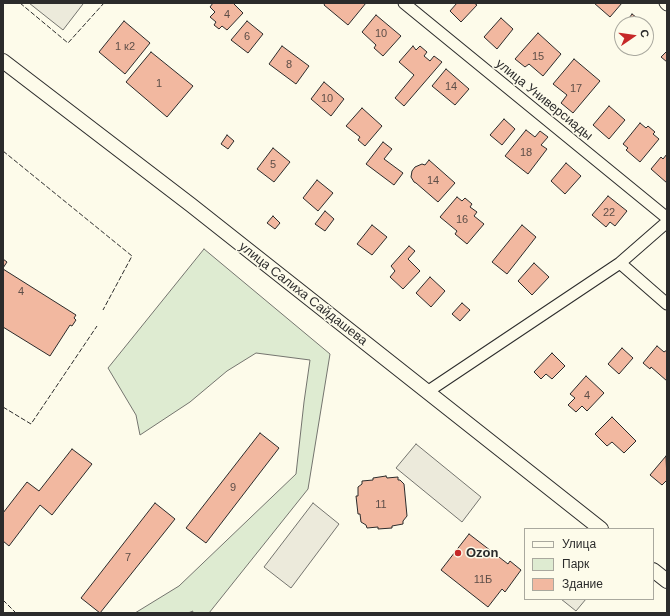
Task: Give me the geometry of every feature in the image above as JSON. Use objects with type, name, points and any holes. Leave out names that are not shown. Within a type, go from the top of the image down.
[{"type":"street","name":"улица Универсиады","points":[[404,3],[667,218]]},
{"type":"street","name":"улица Салиха Сайдашева","points":[[3,61],[191,205],[600,528]]},
{"type":"street","points":[[428,392],[620,263],[667,222]]},
{"type":"street","points":[[620,263],[667,304]]},
{"type":"street","points":[[654,571],[667,581]]},
{"type":"green space","points":[[204,249],[330,354],[308,489],[209,613],[192,613],[193,611],[188,613],[135,613],[179,586],[296,474],[310,360],[256,353],[227,371],[190,402],[140,435],[136,415],[108,368]]},
{"type":"shaded area","points":[[29,3],[82,3],[83,4],[63,30]]},
{"type":"shaded area","points":[[416,444],[481,497],[462,522],[396,468]]},
{"type":"shaded area","points":[[313,503],[339,524],[291,588],[264,567]]},
{"type":"shaded area","points":[[562,600],[585,600],[576,611]]},
{"type":"building","points":[[213,3],[233,3],[243,13],[227,30],[222,26],[219,29],[214,25],[216,22],[210,17],[215,12],[210,7]]},
{"type":"building","points":[[325,3],[366,3],[348,25],[324,5]]},
{"type":"building","points":[[457,3],[474,3],[477,5],[461,22],[450,11]]},
{"type":"building","points":[[594,3],[622,3],[610,17]]},
{"type":"building","points":[[376,15],[401,36],[383,56],[374,48],[376,45],[362,32]]},
{"type":"building","points":[[501,18],[513,29],[497,49],[484,37]]},
{"type":"building","points":[[124,21],[150,43],[125,74],[99,52]]},
{"type":"building","points":[[247,21],[263,34],[248,53],[231,40]]},
{"type":"building","points":[[538,33],[561,54],[543,76],[529,64],[525,67],[515,59]]},
{"type":"building","points":[[282,46],[309,66],[296,84],[269,64]]},
{"type":"building","points":[[413,46],[416,50],[420,46],[427,52],[424,56],[430,61],[434,56],[442,62],[404,106],[395,98],[414,75],[399,62]]},
{"type":"building","points":[[667,51],[667,62],[661,57]]},
{"type":"building","points":[[151,52],[193,86],[167,117],[126,82]]},
{"type":"building","points":[[574,59],[600,81],[573,113],[561,103],[567,95],[553,84]]},
{"type":"building","points":[[446,69],[469,89],[455,105],[432,86]]},
{"type":"building","points":[[324,82],[344,99],[331,116],[311,99]]},
{"type":"building","points":[[609,106],[625,120],[609,139],[593,125]]},
{"type":"building","points":[[362,108],[382,126],[365,146],[358,140],[360,137],[346,126]]},
{"type":"building","points":[[504,119],[515,129],[502,145],[490,135]]},
{"type":"building","points":[[640,123],[646,128],[648,126],[655,132],[653,134],[659,139],[640,162],[626,150],[628,148],[623,144]]},
{"type":"building","points":[[526,130],[535,137],[540,131],[548,137],[541,145],[547,149],[528,174],[505,156]]},
{"type":"building","points":[[227,135],[234,141],[228,149],[221,144]]},
{"type":"building","points":[[383,142],[392,149],[384,159],[403,173],[394,185],[366,164]]},
{"type":"building","points":[[273,148],[290,162],[274,182],[257,169]]},
{"type":"building","points":[[667,154],[667,183],[651,169],[661,157],[663,159]]},
{"type":"building","points":[[429,160],[455,183],[438,202],[414,182],[411,177],[412,171],[415,167],[422,164],[425,165]]},
{"type":"building","points":[[566,163],[581,176],[565,194],[551,181]]},
{"type":"building","points":[[317,180],[333,193],[318,211],[303,198]]},
{"type":"building","points":[[608,196],[627,211],[615,226],[610,222],[606,227],[592,215]]},
{"type":"building","points":[[457,197],[462,201],[465,198],[472,204],[470,207],[477,212],[474,216],[484,224],[467,244],[455,234],[457,231],[440,217]]},
{"type":"building","points":[[325,211],[334,219],[325,231],[315,224]]},
{"type":"building","points":[[273,216],[280,223],[275,229],[267,223]]},
{"type":"building","points":[[372,225],[387,237],[372,255],[357,244]]},
{"type":"building","points":[[522,225],[536,237],[507,274],[492,262]]},
{"type":"building","points":[[409,246],[415,251],[408,259],[420,271],[403,289],[390,277],[395,271],[391,266]]},
{"type":"building","points":[[3,259],[7,262],[3,268]]},
{"type":"building","points":[[534,263],[549,277],[532,295],[518,281]]},
{"type":"building","points":[[3,269],[76,315],[74,318],[76,320],[72,326],[70,325],[50,356],[3,327]]},
{"type":"building","points":[[430,277],[445,291],[431,307],[416,293]]},
{"type":"building","points":[[462,303],[470,310],[460,321],[452,314]]},
{"type":"building","points":[[657,346],[664,352],[667,350],[667,381],[651,367],[650,369],[643,363]]},
{"type":"building","points":[[622,348],[633,358],[619,374],[608,364]]},
{"type":"building","points":[[552,353],[565,366],[552,379],[546,374],[541,379],[534,372]]},
{"type":"building","points":[[586,376],[604,393],[587,411],[582,406],[576,412],[568,405],[575,398],[570,394]]},
{"type":"building","points":[[612,417],[636,441],[624,453],[612,442],[607,446],[595,434]]},
{"type":"building","points":[[260,433],[279,448],[206,543],[186,528]]},
{"type":"building","points":[[72,449],[92,464],[52,515],[40,505],[9,546],[3,541],[3,513],[27,482],[39,491]]},
{"type":"building","points":[[666,456],[667,480],[662,485],[650,475]]},
{"type":"building","points":[[386,476],[387,478],[398,477],[398,480],[404,484],[407,516],[403,521],[403,524],[392,526],[392,528],[367,528],[366,525],[361,522],[360,514],[358,514],[356,496],[358,496],[358,487],[362,484],[362,481],[373,480],[373,478]]},
{"type":"building","points":[[155,503],[175,519],[100,613],[81,598]]},
{"type":"building","points":[[469,534],[508,564],[510,561],[521,570],[505,592],[502,589],[488,607],[441,570]]},
{"type":"fence","points":[[20,3],[68,43],[104,3]]},
{"type":"fence","points":[[3,151],[132,256],[103,310]]},
{"type":"fence","points":[[3,407],[31,424],[97,326]]},
{"type":"fence","points":[[3,600],[16,613]]},
{"type":"place","name":"Ozon","points":[[458,553]]}]
